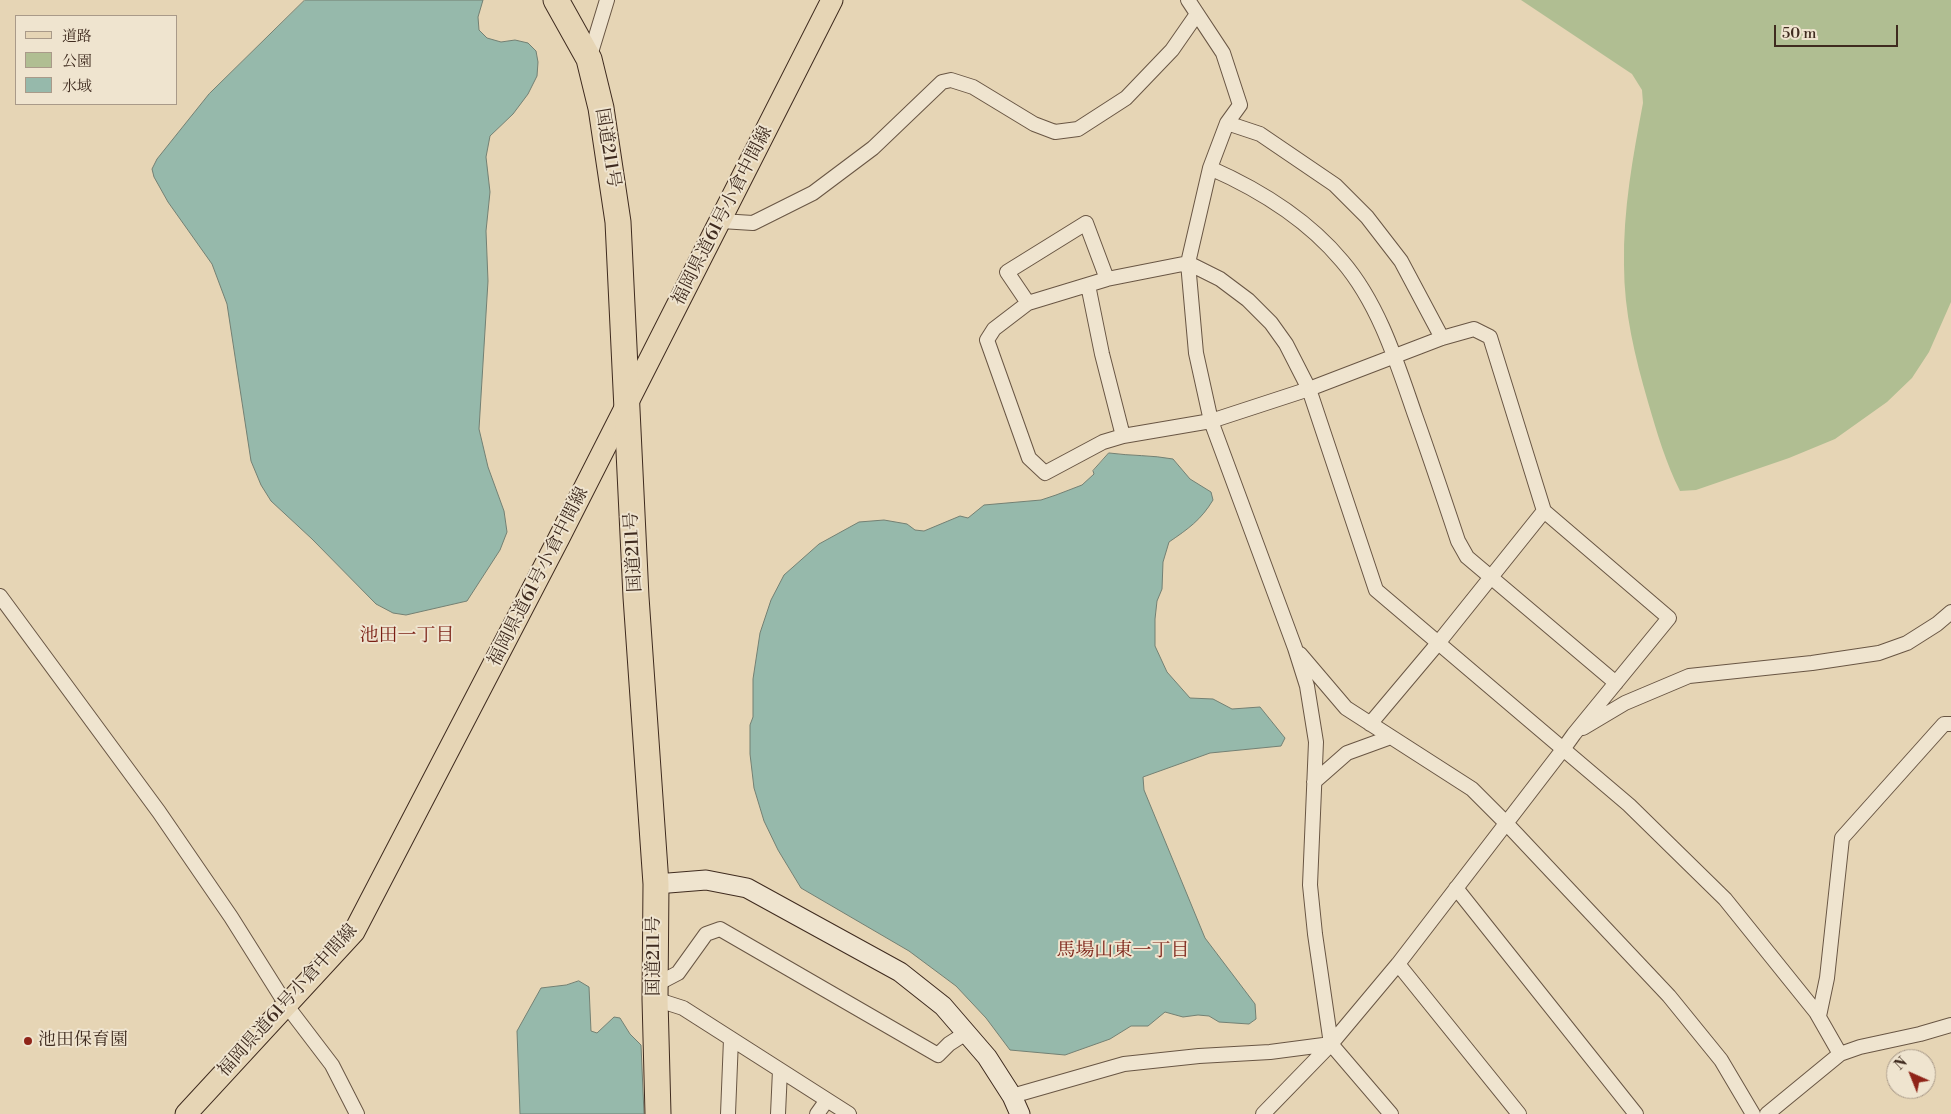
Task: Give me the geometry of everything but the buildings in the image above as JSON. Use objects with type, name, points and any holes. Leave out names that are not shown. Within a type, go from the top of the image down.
[{"type":"highway","name":"国道211号","points":[[556,0],[589,59],[601,108],[618,222],[636,596],[656,884],[655,992],[658,1114]]},
{"type":"main road","name":"福岡県道61号小倉中間線","points":[[186,1114],[354,932],[721,221],[832,0]]},
{"type":"street","points":[[589,59],[607,0]]},
{"type":"street","points":[[1188,0],[1222,53],[1240,105],[1227,123],[1210,168],[1188,263],[1196,353],[1211,421],[1295,648],[1307,686],[1316,742],[1310,885],[1331,1044],[1391,1114]]},
{"type":"street","points":[[721,221],[753,223],[813,193],[873,148],[942,82],[951,80],[973,87],[1034,124],[1055,132],[1078,129],[1126,98],[1172,50],[1197,14]]},
{"type":"street","points":[[1227,123],[1260,134],[1335,186],[1354,204],[1367,217],[1401,262],[1442,338]]},
{"type":"street","points":[[1210,168],[1243,182],[1298,218],[1343,262],[1377,316],[1395,356],[1458,541],[1467,557],[1616,682]]},
{"type":"street","points":[[1028,304],[1007,272],[1086,223],[1107,279]]},
{"type":"street","points":[[1263,1114],[1331,1044],[1398,964],[1564,748],[1574,734],[1668,618],[1544,511],[1490,336],[1474,329],[1442,338],[1309,389],[1211,421],[1122,436],[1103,442],[1045,473],[1029,458],[987,340],[994,329],[1028,304],[1107,279],[1188,263],[1220,279],[1248,300],[1271,323],[1286,344],[1309,389],[1376,590],[1440,642],[1564,748],[1630,805],[1725,899],[1819,1016],[1840,1054]]},
{"type":"street","points":[[1088,285],[1122,436]]},
{"type":"street","points":[[1370,724],[1440,642],[1544,511]]},
{"type":"street","points":[[0,596],[164,820],[231,916],[287,1006],[332,1065],[356,1114]]},
{"type":"street","points":[[1574,734],[1625,703],[1689,676],[1812,664],[1879,653],[1907,643],[1937,624],[1951,612]]},
{"type":"street","points":[[1295,648],[1346,708],[1472,789],[1506,823],[1669,996],[1721,1060],[1753,1114]]},
{"type":"street","points":[[1819,1016],[1827,978],[1842,838],[1944,724],[1951,724]]},
{"type":"street","points":[[1314,782],[1347,752],[1390,737]]},
{"type":"street","points":[[656,884],[706,880],[747,888],[900,972],[943,1006],[987,1057],[1012,1096],[1020,1114]]},
{"type":"street","points":[[1456,888],[1636,1114]]},
{"type":"street","points":[[849,1114],[655,992],[678,973],[706,934],[720,929],[938,1055],[949,1044],[966,1033]]},
{"type":"street","points":[[1398,964],[1519,1114]]},
{"type":"street","points":[[1767,1114],[1840,1054],[1860,1047],[1951,1025]]},
{"type":"street","points":[[728,1114],[731,1039]]},
{"type":"street","points":[[1012,1096],[1124,1064],[1199,1056],[1270,1052],[1331,1044]]},
{"type":"street","points":[[778,1114],[780,1070]]},
{"type":"street","points":[[817,1114],[827,1100]]},
{"type":"green space","points":[[1521,0],[1951,0],[1951,302],[1929,352],[1912,378],[1887,402],[1835,439],[1789,458],[1696,490],[1680,491],[1666,459],[1648,402],[1628,317],[1624,283],[1625,224],[1632,163],[1643,103],[1642,90],[1632,74]]},
{"type":"water","points":[[305,0],[483,0],[478,17],[479,30],[487,38],[501,42],[515,40],[528,43],[536,51],[538,62],[537,76],[528,94],[513,114],[490,136],[486,157],[490,192],[486,231],[488,281],[479,429],[488,467],[504,511],[507,532],[500,550],[467,601],[406,615],[393,613],[376,604],[312,539],[271,501],[261,485],[251,461],[227,304],[212,264],[168,202],[154,177],[152,169],[157,159],[209,94]]},
{"type":"water","points":[[1109,453],[1173,459],[1190,479],[1211,492],[1213,500],[1199,519],[1169,542],[1163,562],[1162,589],[1157,601],[1155,646],[1167,672],[1190,698],[1213,699],[1232,709],[1260,707],[1285,738],[1281,746],[1210,753],[1143,777],[1144,790],[1205,938],[1255,1004],[1256,1019],[1249,1024],[1219,1022],[1209,1016],[1183,1017],[1165,1012],[1148,1026],[1131,1026],[1110,1039],[1065,1055],[1010,1050],[986,1018],[956,986],[909,951],[801,888],[778,850],[764,821],[754,788],[750,754],[750,725],[753,717],[753,679],[760,633],[771,600],[784,575],[819,544],[859,522],[884,520],[907,524],[915,530],[924,531],[960,516],[968,518],[984,505],[1041,500],[1082,485],[1094,474],[1093,471]]},
{"type":"water","points":[[579,981],[589,987],[591,1031],[597,1033],[614,1017],[620,1018],[630,1034],[641,1045],[644,1114],[520,1114],[517,1031],[541,988],[566,985]]},
{"type":"place","name":"池田保育園","points":[[28,1041]]},
{"type":"district","name":"池田一丁目","points":[[407,636]]},
{"type":"district","name":"馬場山東一丁目","points":[[1123,951]]}]
